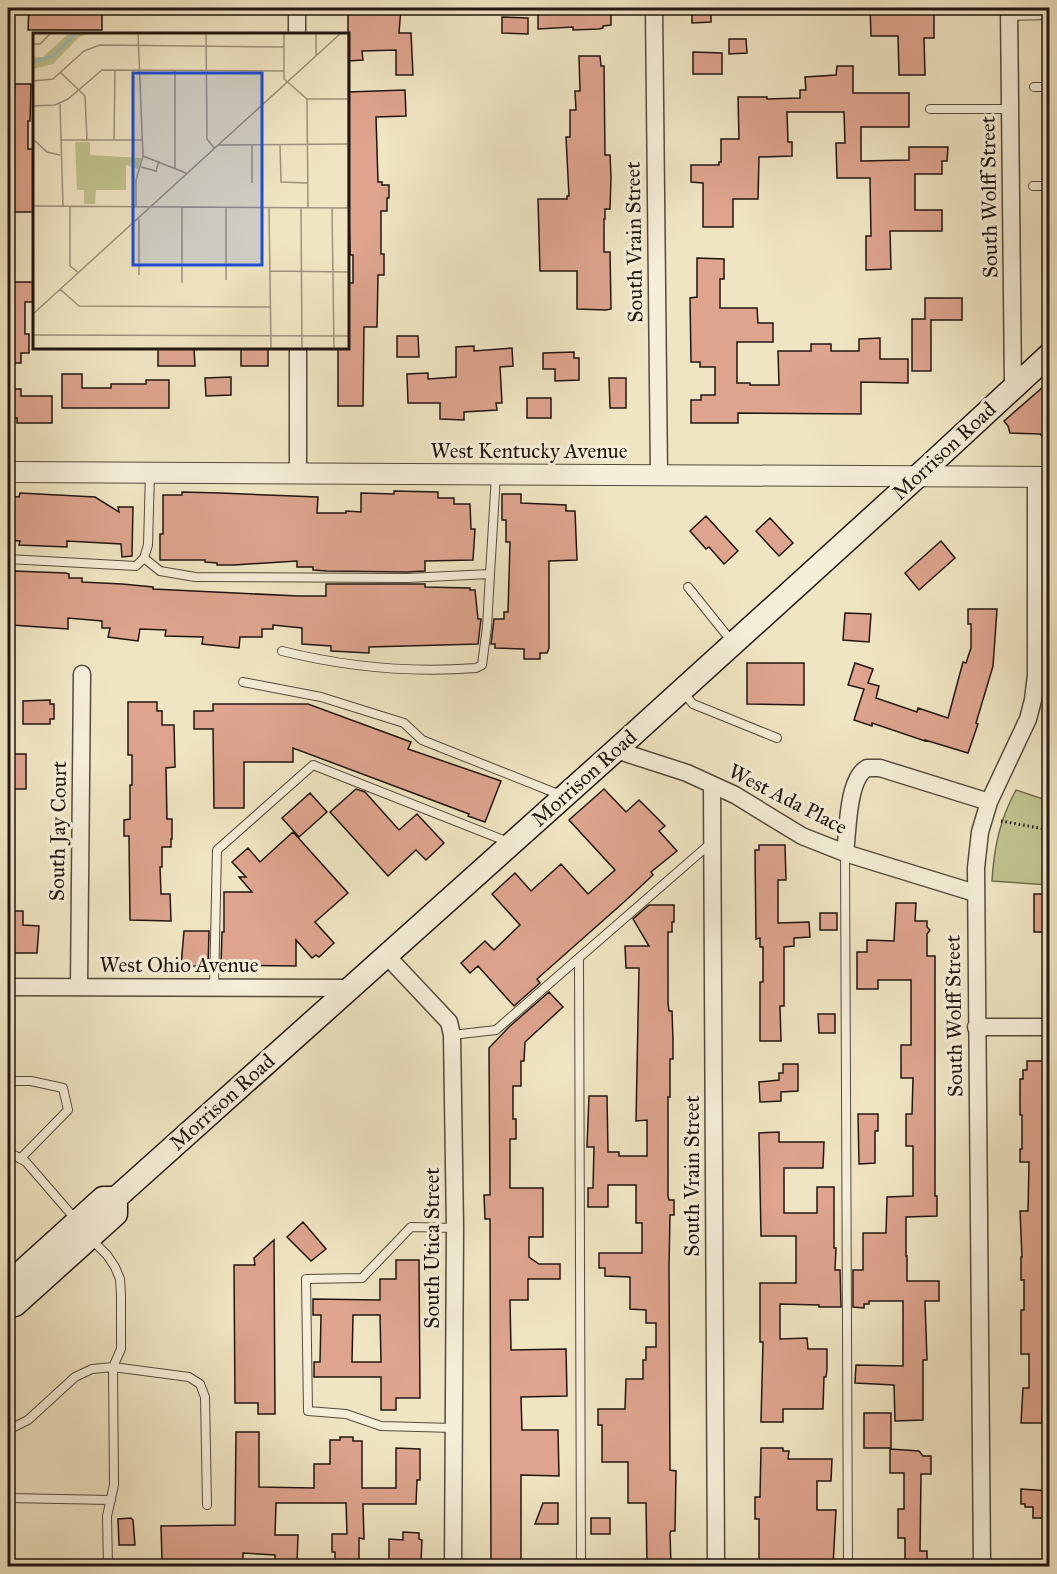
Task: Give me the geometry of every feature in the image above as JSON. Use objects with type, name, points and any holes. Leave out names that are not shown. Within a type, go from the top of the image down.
[{"type":"main road","name":"Morrison Road","points":[[8,1284],[83,1230],[116,1214],[116,1198],[616,750],[1050,354]]},
{"type":"main road","name":"Morrison Road","points":[[8,1306],[15,1305],[83,1230]]},
{"type":"street","points":[[297,8],[297,33]]},
{"type":"street","name":"South Vrain Street","points":[[654,8],[659,476]]},
{"type":"street","name":"South Wolff Street","points":[[1009,12],[1013,387]]},
{"type":"street","points":[[298,350],[298,473]]},
{"type":"street","name":"West Kentucky Avenue","points":[[8,472],[1043,477]]},
{"type":"street","name":"South Wolff Street","points":[[982,1566],[975,893],[977,852],[989,802],[1028,719],[1033,700],[1043,477]]},
{"type":"street","name":"South Jay Court","points":[[79,987],[82,674]]},
{"type":"street","name":"West Ada Place","points":[[616,750],[687,773],[735,795],[802,836],[845,854],[975,893]]},
{"type":"street","points":[[845,854],[853,786],[859,774],[867,768],[880,768],[989,802]]},
{"type":"street","name":"South Vrain Street","points":[[712,785],[716,1566]]},
{"type":"street","name":"South Utica Street","points":[[386,955],[449,1022],[452,1035],[455,1228],[453,1566]]},
{"type":"street","name":"West Ohio Avenue","points":[[8,987],[350,988]]},
{"type":"street","points":[[976,1027],[1050,1027]]},
{"type":"lane","points":[[1009,12],[1050,15]]},
{"type":"lane","points":[[1034,87],[1050,87]]},
{"type":"lane","points":[[930,109],[1010,109]]},
{"type":"lane","points":[[1034,186],[1050,186]]},
{"type":"lane","points":[[8,559],[136,566],[144,558],[148,545],[150,472]]},
{"type":"lane","points":[[282,651],[352,666],[416,669],[476,668],[482,665],[485,649],[496,475]]},
{"type":"lane","points":[[144,558],[160,571],[195,577],[407,578],[490,574]]},
{"type":"lane","points":[[688,587],[733,643]]},
{"type":"lane","points":[[243,682],[321,697],[404,723],[422,740],[563,796]]},
{"type":"lane","points":[[681,690],[693,704],[777,738]]},
{"type":"lane","points":[[214,987],[217,850],[313,765],[512,843]]},
{"type":"lane","points":[[452,1035],[496,1030],[713,841]]},
{"type":"lane","points":[[845,854],[848,1566]]},
{"type":"lane","points":[[579,958],[580,1566]]},
{"type":"lane","points":[[8,1081],[31,1081],[63,1088],[68,1110],[20,1159]]},
{"type":"lane","points":[[8,1157],[14,1155],[26,1162],[107,1255],[120,1279],[121,1349],[113,1367],[114,1485],[107,1516],[108,1566]]},
{"type":"lane","points":[[454,1428],[381,1426],[346,1414],[308,1411],[306,1279],[362,1278],[411,1227],[455,1228]]},
{"type":"lane","points":[[8,1430],[28,1420],[75,1377],[92,1369],[113,1367],[189,1377],[200,1384],[205,1397],[207,1505]]},
{"type":"lane","points":[[8,1498],[111,1500]]},
{"type":"path","points":[[1001,821],[1050,830]]},
{"type":"green space","points":[[1016,790],[1049,801],[1049,885],[992,881],[999,834]]},
{"type":"building","points":[[29,8],[102,8],[102,30],[28,30]]},
{"type":"building","points":[[348,8],[401,8],[399,33],[411,33],[413,75],[396,75],[396,50],[362,51],[363,60],[350,61],[350,33],[348,33]]},
{"type":"building","points":[[572,8],[586,8],[586,13],[611,14],[611,25],[599,29],[573,30],[573,27],[538,29],[538,14],[572,14]]},
{"type":"building","points":[[692,8],[711,8],[711,22],[692,23]]},
{"type":"building","points":[[870,8],[887,8],[888,14],[934,14],[934,38],[924,38],[925,75],[899,75],[898,36],[871,36]]},
{"type":"building","points":[[502,17],[528,18],[528,34],[502,33]]},
{"type":"building","points":[[729,39],[746,39],[747,53],[729,54]]},
{"type":"building","points":[[693,52],[722,53],[722,74],[693,74]]},
{"type":"building","points":[[579,56],[600,56],[601,66],[604,66],[605,155],[610,155],[611,177],[610,209],[605,209],[604,219],[604,252],[610,252],[611,309],[606,310],[577,309],[577,271],[540,271],[538,199],[567,199],[569,196],[566,137],[570,137],[570,110],[576,110],[575,91],[580,91]]},
{"type":"building","points":[[837,66],[853,66],[853,93],[909,93],[909,127],[861,127],[861,161],[909,160],[909,147],[948,147],[947,161],[942,161],[942,174],[915,174],[915,210],[942,210],[942,231],[890,231],[891,269],[866,270],[866,236],[871,236],[870,178],[837,178],[836,143],[845,143],[844,112],[787,112],[788,142],[792,142],[792,156],[759,157],[758,199],[733,199],[733,227],[703,227],[703,183],[691,182],[691,165],[719,165],[721,139],[739,139],[738,97],[800,98],[800,90],[806,90],[805,77],[836,75]]},
{"type":"building","points":[[15,84],[31,84],[28,149],[33,149],[33,212],[8,212],[8,103],[14,103]]},
{"type":"building","points":[[405,90],[406,116],[376,117],[378,182],[382,182],[382,185],[389,185],[389,198],[387,198],[387,211],[381,211],[381,254],[384,254],[384,275],[378,275],[377,327],[364,327],[363,406],[338,406],[338,350],[350,350],[350,283],[353,283],[353,255],[350,255],[350,92]]},
{"type":"building","points":[[697,258],[724,259],[724,279],[720,279],[720,308],[757,308],[758,323],[773,323],[773,342],[737,342],[737,383],[779,385],[778,351],[811,351],[811,344],[831,344],[831,351],[859,351],[859,339],[880,338],[880,359],[908,359],[908,383],[861,382],[861,414],[738,413],[738,423],[691,423],[691,400],[701,400],[701,395],[715,395],[715,367],[700,367],[700,362],[691,362],[690,298],[697,297]]},
{"type":"building","points":[[8,282],[33,282],[33,302],[25,302],[25,334],[29,334],[29,353],[21,353],[21,363],[8,363]]},
{"type":"building","points":[[925,298],[962,298],[962,320],[931,320],[931,371],[912,371],[912,319],[925,319]]},
{"type":"building","points":[[397,336],[418,336],[419,357],[397,357]]},
{"type":"building","points":[[474,346],[474,351],[512,348],[513,366],[500,367],[502,403],[496,403],[497,410],[464,412],[464,420],[440,419],[440,403],[408,403],[407,374],[428,373],[428,379],[456,377],[456,347]]},
{"type":"building","points":[[158,350],[194,350],[195,366],[158,366]]},
{"type":"building","points":[[241,350],[268,350],[268,366],[241,366]]},
{"type":"building","points":[[574,352],[574,358],[579,358],[579,380],[555,381],[555,369],[543,369],[543,353]]},
{"type":"building","points":[[62,374],[82,374],[82,388],[111,388],[111,384],[146,384],[146,380],[169,380],[169,408],[62,408]]},
{"type":"building","points":[[231,377],[231,395],[206,396],[205,378]]},
{"type":"building","points":[[609,378],[626,378],[626,408],[610,408]]},
{"type":"building","points":[[1050,381],[1050,445],[1040,434],[1010,433],[1004,421]]},
{"type":"building","points":[[8,389],[21,389],[21,396],[52,396],[52,423],[17,423],[17,418],[8,418]]},
{"type":"building","points":[[527,398],[551,398],[551,418],[527,418]]},
{"type":"building","points":[[394,491],[438,492],[438,498],[454,498],[454,504],[470,504],[471,529],[475,529],[473,560],[425,561],[425,571],[407,572],[313,570],[313,567],[297,567],[297,561],[217,565],[217,563],[205,562],[205,560],[160,560],[163,495],[182,495],[182,492],[318,497],[317,513],[346,513],[346,511],[361,512],[361,493],[394,494]]},
{"type":"building","points":[[20,493],[95,497],[119,512],[118,507],[133,507],[132,556],[122,557],[121,544],[67,541],[67,547],[19,545],[20,541],[8,540],[8,496],[19,497]]},
{"type":"building","points":[[502,494],[521,494],[521,503],[566,505],[566,511],[575,511],[577,560],[549,561],[549,648],[547,653],[540,653],[540,659],[524,659],[524,649],[495,648],[495,644],[491,644],[494,619],[504,619],[504,612],[508,612],[510,542],[506,542],[506,520],[502,520]]},
{"type":"building","points":[[706,516],[738,551],[724,564],[690,531]]},
{"type":"building","points":[[770,518],[793,543],[779,556],[756,531]]},
{"type":"building","points":[[941,541],[955,558],[919,590],[905,573]]},
{"type":"building","points":[[13,571],[66,573],[69,574],[69,578],[82,578],[82,582],[153,587],[153,589],[298,596],[326,596],[326,584],[425,584],[425,587],[470,588],[470,590],[475,590],[478,619],[481,619],[478,644],[369,647],[369,653],[331,651],[331,646],[302,644],[302,628],[273,625],[273,629],[262,629],[262,637],[240,637],[239,648],[202,644],[203,637],[165,636],[166,630],[140,629],[138,641],[108,637],[110,628],[102,628],[102,621],[68,618],[68,629],[12,625]]},
{"type":"building","points":[[968,609],[997,609],[993,666],[968,753],[872,723],[872,726],[854,720],[864,689],[848,685],[855,663],[873,669],[868,683],[879,686],[876,698],[917,712],[918,708],[948,718],[963,662],[966,663],[971,648],[971,624],[968,624]]},
{"type":"building","points":[[845,613],[871,614],[869,642],[843,640]]},
{"type":"building","points":[[747,663],[804,663],[804,705],[747,704]]},
{"type":"building","points":[[50,700],[50,704],[54,704],[54,719],[50,719],[50,724],[23,724],[23,701]]},
{"type":"building","points":[[128,702],[157,702],[157,711],[162,711],[162,725],[174,725],[175,767],[166,768],[167,819],[172,819],[172,839],[171,847],[162,847],[162,867],[160,867],[161,894],[170,894],[171,921],[130,920],[129,836],[124,836],[124,820],[130,819],[130,785],[132,785],[132,755],[128,755]]},
{"type":"building","points":[[213,704],[308,704],[411,742],[408,749],[501,781],[485,822],[293,748],[293,762],[244,762],[244,808],[214,808],[213,729],[194,729],[194,711],[213,711]]},
{"type":"building","points":[[8,754],[26,754],[26,789],[8,789]]},
{"type":"building","points":[[356,789],[365,792],[399,830],[417,814],[444,843],[426,860],[416,850],[388,876],[330,812]]},
{"type":"building","points":[[604,789],[626,812],[639,800],[665,826],[659,831],[677,851],[651,872],[653,875],[537,979],[540,983],[514,1006],[478,966],[470,973],[461,963],[485,941],[494,950],[520,925],[492,894],[515,873],[531,891],[561,864],[588,894],[615,870],[569,820]]},
{"type":"building","points":[[310,793],[327,812],[299,837],[282,818]]},
{"type":"building","points":[[293,832],[348,893],[315,922],[334,943],[319,957],[316,955],[312,958],[296,940],[296,966],[221,965],[224,892],[252,892],[239,877],[246,877],[232,862],[248,848],[260,862]]},
{"type":"building","points":[[759,845],[785,845],[786,880],[778,880],[778,923],[809,922],[810,937],[794,938],[794,946],[784,947],[784,1006],[780,1006],[781,1041],[760,1041],[760,982],[763,982],[763,947],[760,947],[760,938],[756,939],[755,850],[759,850]]},
{"type":"building","points":[[1034,894],[1050,894],[1050,932],[1034,932]]},
{"type":"building","points":[[896,903],[916,903],[915,921],[927,921],[927,927],[930,930],[927,934],[927,956],[935,956],[935,1196],[937,1196],[937,1216],[906,1217],[906,1256],[907,1281],[939,1281],[939,1301],[925,1301],[927,1360],[923,1360],[923,1420],[895,1421],[894,1385],[855,1383],[856,1365],[903,1366],[903,1301],[869,1301],[869,1304],[864,1304],[864,1308],[853,1307],[853,1270],[863,1270],[863,1233],[886,1233],[887,1197],[913,1196],[913,1146],[906,1146],[906,1114],[912,1114],[913,1078],[901,1078],[901,1045],[911,1045],[911,980],[878,980],[878,989],[857,989],[857,952],[867,952],[867,940],[894,941]]},
{"type":"building","points":[[649,905],[674,905],[672,932],[668,932],[668,1003],[669,1011],[672,1011],[673,1059],[670,1059],[670,1097],[668,1097],[668,1196],[669,1200],[674,1200],[674,1215],[670,1215],[669,1266],[670,1470],[676,1471],[675,1531],[670,1533],[671,1566],[647,1566],[646,1503],[628,1503],[628,1462],[602,1462],[602,1425],[598,1425],[598,1409],[625,1409],[626,1379],[643,1379],[646,1347],[656,1347],[656,1323],[646,1323],[646,1310],[630,1309],[630,1277],[605,1276],[605,1268],[599,1268],[599,1253],[642,1253],[642,1223],[636,1223],[636,1185],[608,1185],[608,1207],[588,1207],[588,1188],[593,1188],[594,1147],[587,1147],[589,1096],[607,1096],[608,1152],[619,1152],[619,1156],[647,1156],[647,1120],[636,1121],[639,968],[626,968],[625,946],[649,946],[633,919]]},
{"type":"building","points":[[10,911],[23,911],[23,925],[39,926],[37,953],[10,953]]},
{"type":"building","points":[[820,913],[837,913],[837,930],[820,930]]},
{"type":"building","points":[[184,931],[209,931],[208,966],[181,966]]},
{"type":"building","points":[[549,992],[563,1007],[525,1042],[524,1061],[521,1061],[521,1086],[513,1086],[513,1119],[516,1119],[516,1139],[510,1139],[510,1188],[543,1188],[543,1237],[529,1237],[529,1257],[539,1264],[560,1264],[560,1279],[528,1279],[528,1300],[510,1300],[511,1350],[566,1349],[567,1396],[521,1397],[522,1430],[558,1430],[559,1476],[521,1475],[521,1566],[491,1566],[490,1219],[485,1219],[484,1195],[490,1195],[489,1048]]},
{"type":"building","points":[[818,1014],[835,1014],[835,1033],[819,1033]]},
{"type":"building","points":[[1027,1061],[1050,1061],[1050,1377],[1044,1377],[1042,1423],[1021,1423],[1023,1388],[1029,1388],[1029,1354],[1021,1354],[1024,1280],[1021,1280],[1020,1211],[1028,1211],[1029,1162],[1020,1162],[1022,1115],[1020,1115],[1020,1079],[1023,1079],[1023,1070],[1027,1070]]},
{"type":"building","points":[[783,1064],[798,1064],[798,1091],[781,1092],[781,1101],[760,1102],[759,1082],[779,1080],[779,1073],[783,1073]]},
{"type":"building","points":[[858,1114],[878,1114],[878,1131],[875,1131],[875,1163],[859,1164]]},
{"type":"building","points":[[779,1132],[779,1142],[824,1142],[823,1168],[784,1168],[784,1213],[817,1213],[817,1187],[834,1187],[835,1270],[840,1270],[841,1307],[780,1304],[780,1339],[807,1338],[808,1349],[827,1349],[823,1409],[783,1409],[783,1422],[761,1422],[763,1342],[760,1342],[760,1283],[796,1283],[796,1236],[761,1236],[759,1133]]},
{"type":"building","points":[[303,1222],[326,1249],[311,1261],[287,1237]]},
{"type":"building","points":[[274,1240],[275,1414],[258,1414],[258,1403],[235,1403],[234,1265],[255,1265],[254,1258]]},
{"type":"building","points":[[396,1260],[419,1260],[420,1398],[396,1398],[396,1410],[381,1410],[381,1377],[314,1377],[314,1362],[320,1362],[321,1315],[313,1315],[313,1299],[380,1300],[380,1279],[396,1279]],"holes":[[[353,1315],[380,1315],[381,1362],[352,1362]]]},
{"type":"building","points":[[864,1413],[891,1413],[891,1448],[864,1448]]},
{"type":"building","points":[[236,1432],[259,1432],[259,1487],[314,1488],[314,1464],[330,1464],[330,1440],[353,1437],[353,1441],[362,1441],[362,1488],[396,1488],[396,1448],[420,1449],[420,1480],[417,1480],[416,1504],[363,1504],[364,1539],[359,1538],[359,1562],[335,1562],[335,1552],[332,1552],[332,1534],[347,1534],[346,1503],[276,1503],[275,1535],[298,1535],[297,1563],[275,1562],[275,1555],[243,1553],[243,1564],[193,1564],[193,1561],[162,1561],[161,1526],[235,1525]]},
{"type":"building","points":[[761,1448],[783,1448],[783,1451],[789,1451],[788,1459],[832,1459],[831,1481],[817,1481],[817,1510],[836,1510],[833,1566],[759,1565],[759,1519],[755,1519],[755,1497],[760,1497]]},
{"type":"building","points":[[890,1449],[919,1451],[923,1456],[931,1456],[931,1474],[921,1474],[920,1551],[927,1551],[927,1566],[905,1566],[905,1538],[898,1538],[898,1509],[904,1509],[904,1473],[890,1473]]},
{"type":"building","points":[[1021,1489],[1050,1491],[1050,1518],[1033,1518],[1033,1507],[1025,1507],[1025,1504],[1021,1504]]},
{"type":"building","points":[[543,1503],[558,1503],[558,1524],[535,1524]]},
{"type":"building","points":[[131,1518],[135,1545],[119,1545],[118,1519]]},
{"type":"building","points":[[591,1518],[610,1518],[610,1534],[591,1534]]},
{"type":"building","points":[[403,1532],[419,1533],[419,1539],[422,1540],[421,1561],[400,1563],[389,1560],[389,1539],[403,1540]]}]
